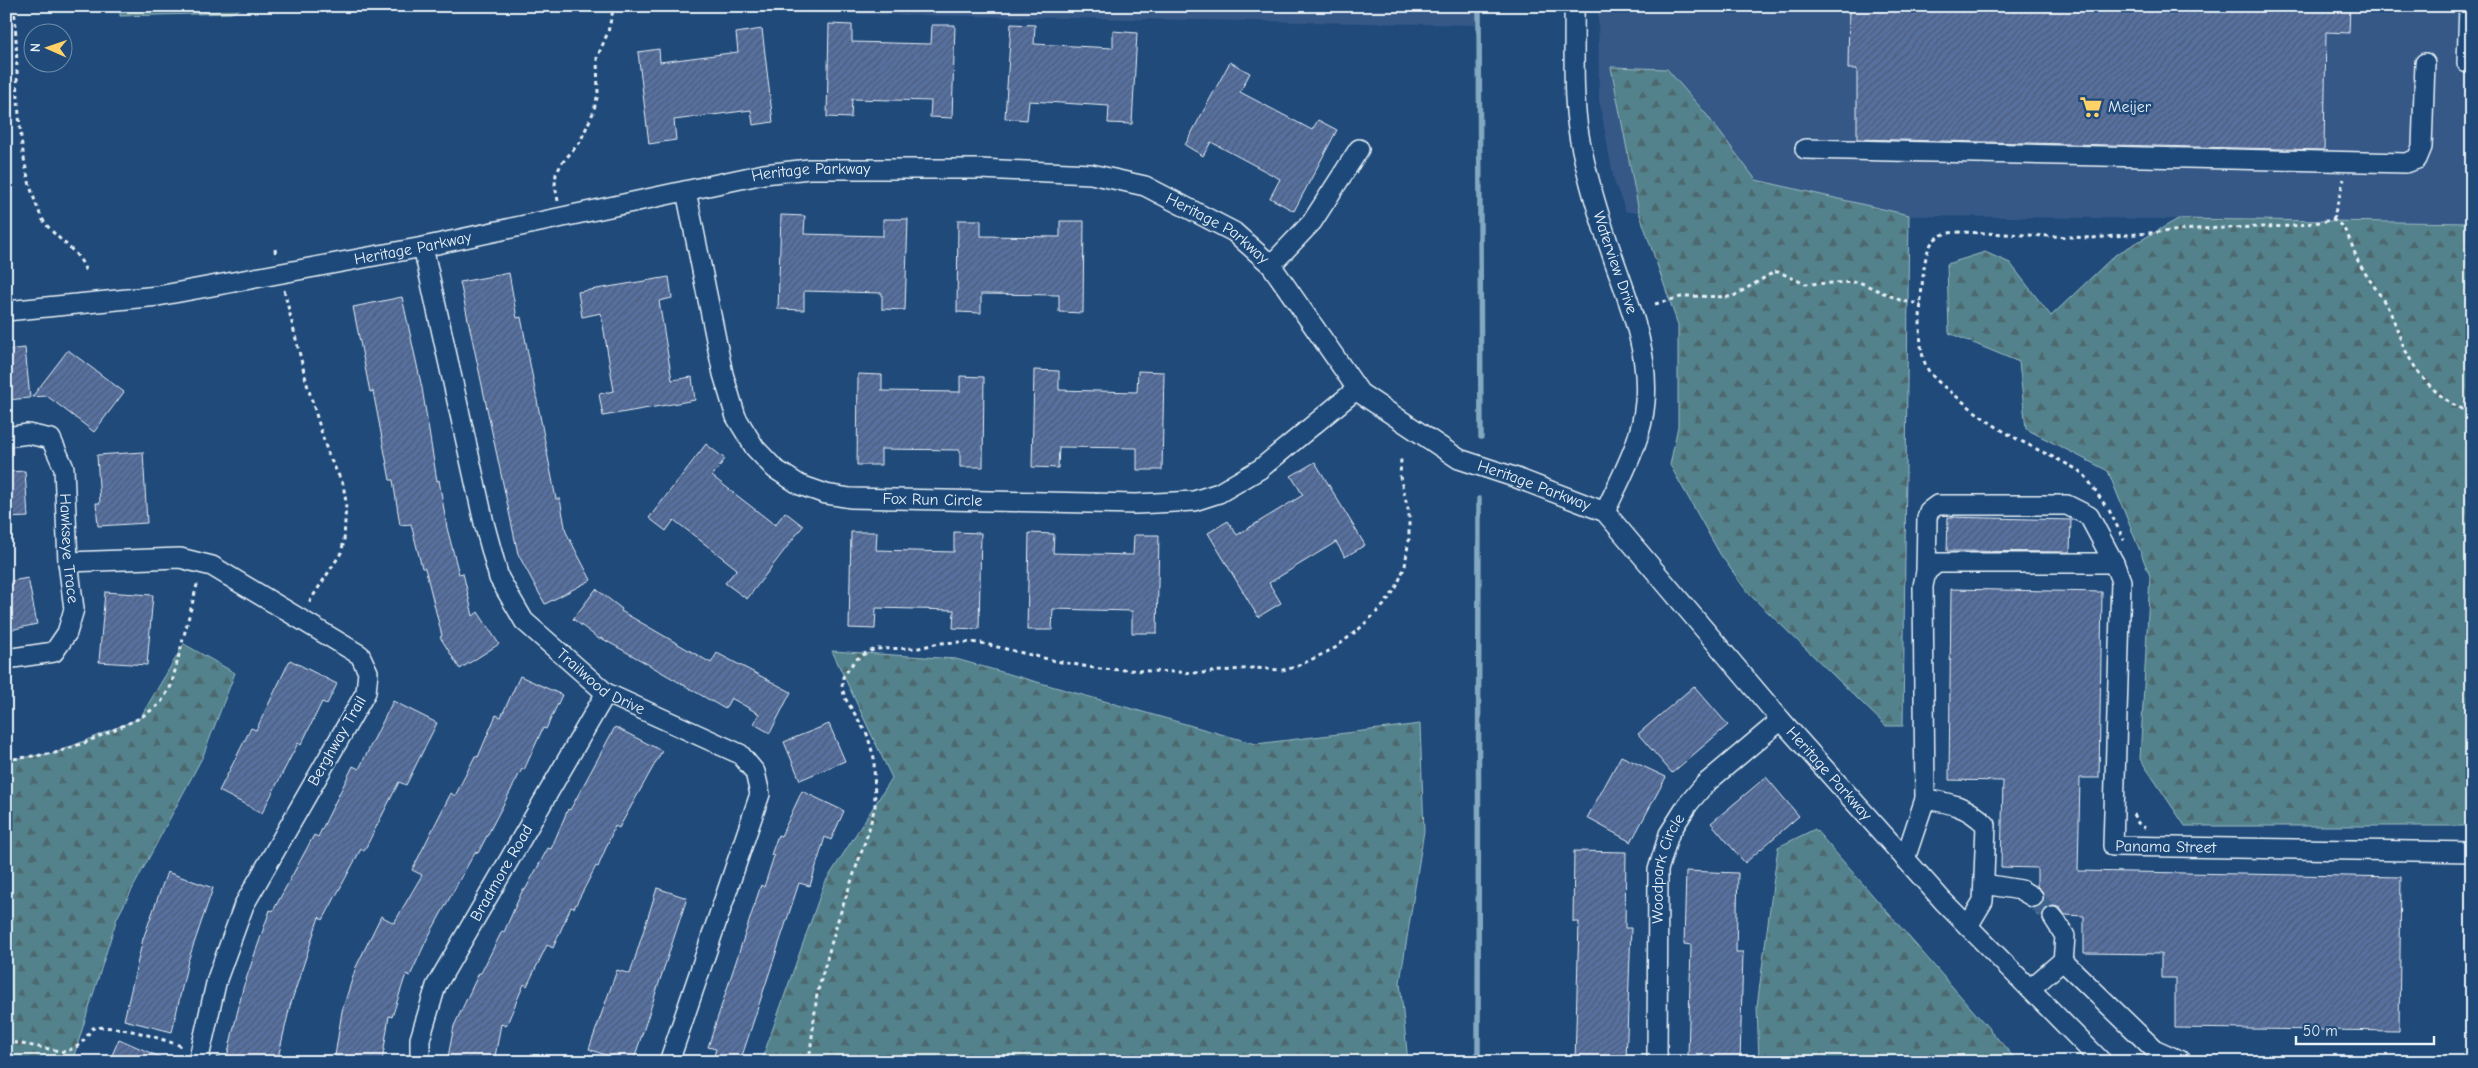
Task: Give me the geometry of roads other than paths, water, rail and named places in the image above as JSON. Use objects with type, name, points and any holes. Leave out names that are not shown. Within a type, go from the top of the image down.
[{"type":"street","name":"Waterview Drive","points":[[1574,6],[1575,78],[1581,148],[1611,251],[1637,326],[1645,364],[1645,404],[1640,428],[1632,454],[1605,512]]},
{"type":"street","points":[[2469,6],[2467,63],[2472,64]]},
{"type":"street","points":[[1805,149],[2406,163],[2417,159],[2422,147],[2425,63]]},
{"type":"street","points":[[1271,265],[1312,222],[1359,149]]},
{"type":"street","name":"Heritage Parkway","points":[[6,311],[158,296],[422,247],[764,174],[809,169],[980,169],[1091,174],[1145,186],[1234,232],[1271,265],[1357,389],[1459,459],[1514,477],[1605,512],[1781,720],[1905,859],[2102,1062]]},
{"type":"street","name":"Fox Run Circle","points":[[686,191],[724,374],[736,417],[755,448],[775,469],[800,485],[826,494],[850,498],[1136,504],[1194,501],[1219,493],[1260,469],[1357,389]]},
{"type":"street","name":"Trailwood Drive","points":[[422,247],[484,524],[499,578],[524,621],[606,693],[740,754],[755,772],[760,794],[669,1062]]},
{"type":"street","name":"Hawkseye Trace","points":[[6,437],[28,434],[51,439],[64,468],[68,562],[74,609],[67,634],[54,652],[6,660]]},
{"type":"street","name":"Panama Street","points":[[1905,859],[1926,799],[1923,586],[1926,572],[1927,518],[1929,510],[1937,505],[2067,505],[2089,516],[2114,563],[2121,581],[2113,846],[2472,852]]},
{"type":"street","name":"Berghway Trail","points":[[68,562],[180,558],[212,566],[360,655],[368,672],[366,692],[244,905],[217,978],[199,1057]]},
{"type":"street","points":[[1926,572],[1937,563],[2114,563]]},
{"type":"street","name":"Bradmore Road","points":[[420,1062],[420,1039],[436,986],[606,693]]},
{"type":"street","name":"Woodpark Circle","points":[[1657,1062],[1658,870],[1669,834],[1688,804],[1705,784],[1781,720]]},
{"type":"street","points":[[1926,799],[1958,804],[1978,817],[1986,825],[1983,901],[1968,926]]},
{"type":"street","points":[[1984,884],[2022,890],[2034,897]]},
{"type":"street","points":[[2053,917],[2066,936],[2063,963]]},
{"type":"street","points":[[2030,989],[2060,962],[2063,963]]},
{"type":"street","points":[[2063,963],[2123,1017],[2154,1049],[2183,1062]]},
{"type":"waterway","points":[[1479,6],[1481,437]]},
{"type":"waterway","points":[[1478,1062],[1479,499]]},
{"type":"tunnel","points":[[2033,897],[2053,917]]},
{"type":"place","name":"Meijer","points":[[2091,107]]}]
